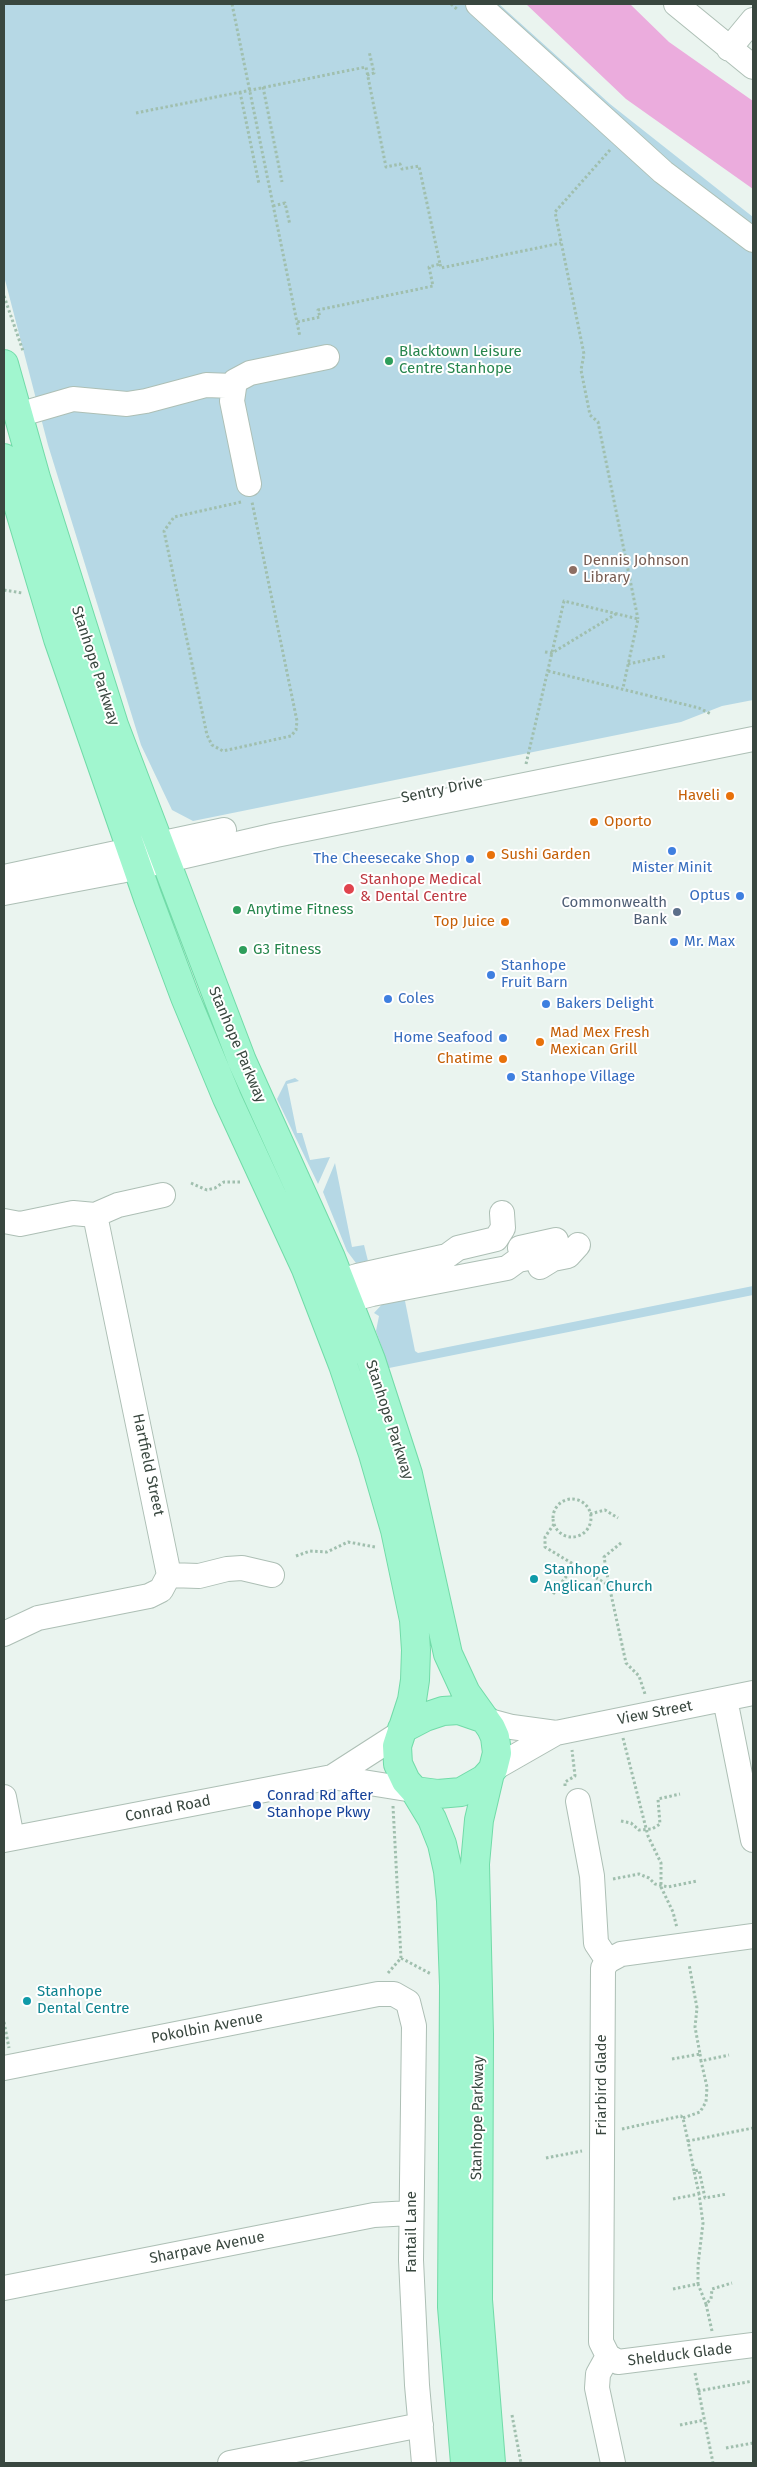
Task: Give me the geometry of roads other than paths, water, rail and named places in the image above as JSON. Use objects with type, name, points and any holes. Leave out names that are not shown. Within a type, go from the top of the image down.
[{"type":"main road","name":"Stanhope Parkway","points":[[4,364],[82,628],[114,726],[242,1061],[344,1290],[371,1360],[408,1474],[448,1654],[466,1693],[486,1720]]},
{"type":"main road","name":"Stanhope Parkway","points":[[4,458],[56,630],[133,858],[185,997],[317,1299],[373,1454],[396,1530],[414,1620],[415,1680],[412,1700],[402,1731]]},
{"type":"main road","points":[[459,1710],[486,1720],[491,1728],[497,1753],[491,1771],[470,1789],[461,1792],[407,1794],[398,1764],[397,1746],[402,1731],[425,1717],[443,1711],[459,1710]]},
{"type":"main road","name":"Stanhope Parkway","points":[[491,1771],[480,1820],[476,1864],[479,2034],[478,2300],[491,2463]]},
{"type":"main road","name":"Stanhope Parkway","points":[[407,1794],[432,1819],[442,1844],[448,1871],[451,1901],[454,1986],[452,2298],[465,2463]]},
{"type":"street","points":[[676,4],[753,68]]},
{"type":"street","points":[[471,10],[662,172],[753,240]]},
{"type":"street","points":[[729,49],[753,20]]},
{"type":"street","points":[[250,492],[232,401],[233,386],[239,378],[250,373],[327,358]]},
{"type":"street","points":[[18,415],[73,399],[132,403],[206,384],[233,386]]},
{"type":"street","name":"Sentry Drive","points":[[161,852],[259,824],[344,811],[753,725]]},
{"type":"street","name":"Sentry Drive","points":[[133,858],[276,835],[753,739]]},
{"type":"street","points":[[4,877],[133,858]]},
{"type":"street","points":[[4,894],[133,858]]},
{"type":"street","points":[[4,1221],[20,1224],[73,1213],[95,1216],[118,1205],[163,1195]]},
{"type":"street","points":[[317,1299],[447,1256],[458,1248],[496,1238],[503,1228],[502,1213]]},
{"type":"street","name":"Hartfield Street","points":[[95,1216],[167,1556],[169,1575]]},
{"type":"street","points":[[344,1290],[507,1268],[518,1260],[539,1256],[562,1248],[460,1259],[447,1256]]},
{"type":"street","points":[[4,1634],[38,1618],[149,1596],[161,1590],[169,1575],[199,1576],[227,1569],[242,1568],[272,1575]]},
{"type":"street","points":[[4,1619],[30,1616],[38,1618]]},
{"type":"street","points":[[740,1696],[753,1759]]},
{"type":"street","points":[[740,1696],[753,1840]]},
{"type":"street","name":"View Street","points":[[491,1771],[556,1733],[740,1696]]},
{"type":"street","name":"View Street","points":[[486,1720],[512,1727],[556,1733]]},
{"type":"street","name":"Conrad Road","points":[[8,1839],[332,1776],[402,1731]]},
{"type":"street","name":"Conrad Road","points":[[332,1776],[407,1794]]},
{"type":"street","points":[[4,1797],[8,1839]]},
{"type":"street","points":[[578,1801],[592,1876],[596,1943],[608,1961],[628,1953],[710,1944],[753,1936]]},
{"type":"street","name":"Friarbird Glade","points":[[608,1961],[602,1974],[601,2334],[602,2346],[608,2356]]},
{"type":"street","name":"Pokolbin Avenue","points":[[7,2062],[378,1994],[394,1994],[408,2002]]},
{"type":"street","name":"Fantail Lane","points":[[408,2002],[414,2026],[411,2213],[413,2319],[424,2463]]},
{"type":"street","name":"Sharpave Avenue","points":[[4,2288],[374,2214],[411,2213]]},
{"type":"street","name":"Shelduck Glade","points":[[608,2356],[613,2360],[624,2362],[753,2345]]},
{"type":"street","points":[[608,2356],[598,2374],[598,2388],[613,2463]]},
{"type":"street","points":[[230,2463],[421,2426]]},
{"type":"place","name":"Blacktown Leisure Centre Stanhope","points":[[389,361]]},
{"type":"place","name":"Dennis Johnson Library","points":[[573,570]]},
{"type":"place","name":"Haveli","points":[[730,796]]},
{"type":"place","name":"Oporto","points":[[594,822]]},
{"type":"place","name":"Mister Minit","points":[[672,851]]},
{"type":"place","name":"Sushi Garden","points":[[491,855]]},
{"type":"place","name":"The Cheesecake Shop","points":[[470,859]]},
{"type":"place","name":"Stanhope Medical & Dental Centre","points":[[349,889]]},
{"type":"place","name":"Optus","points":[[740,896]]},
{"type":"place","name":"Anytime Fitness","points":[[237,910]]},
{"type":"place","name":"Commonwealth Bank","points":[[677,912]]},
{"type":"place","name":"Top Juice","points":[[505,922]]},
{"type":"place","name":"Mr. Max","points":[[674,942]]},
{"type":"place","name":"G3 Fitness","points":[[243,950]]},
{"type":"place","name":"Stanhope Fruit Barn","points":[[491,975]]},
{"type":"place","name":"Coles","points":[[388,999]]},
{"type":"place","name":"Bakers Delight","points":[[546,1004]]},
{"type":"place","name":"Home Seafood","points":[[503,1038]]},
{"type":"place","name":"Mad Mex Fresh Mexican Grill","points":[[540,1042]]},
{"type":"place","name":"Chatime","points":[[503,1059]]},
{"type":"place","name":"Stanhope Village","points":[[511,1077]]},
{"type":"place","name":"Stanhope Anglican Church","points":[[534,1579]]},
{"type":"place","name":"Conrad Rd after Stanhope Pkwy","points":[[257,1805]]},
{"type":"place","name":"Stanhope Dental Centre","points":[[27,2001]]}]
